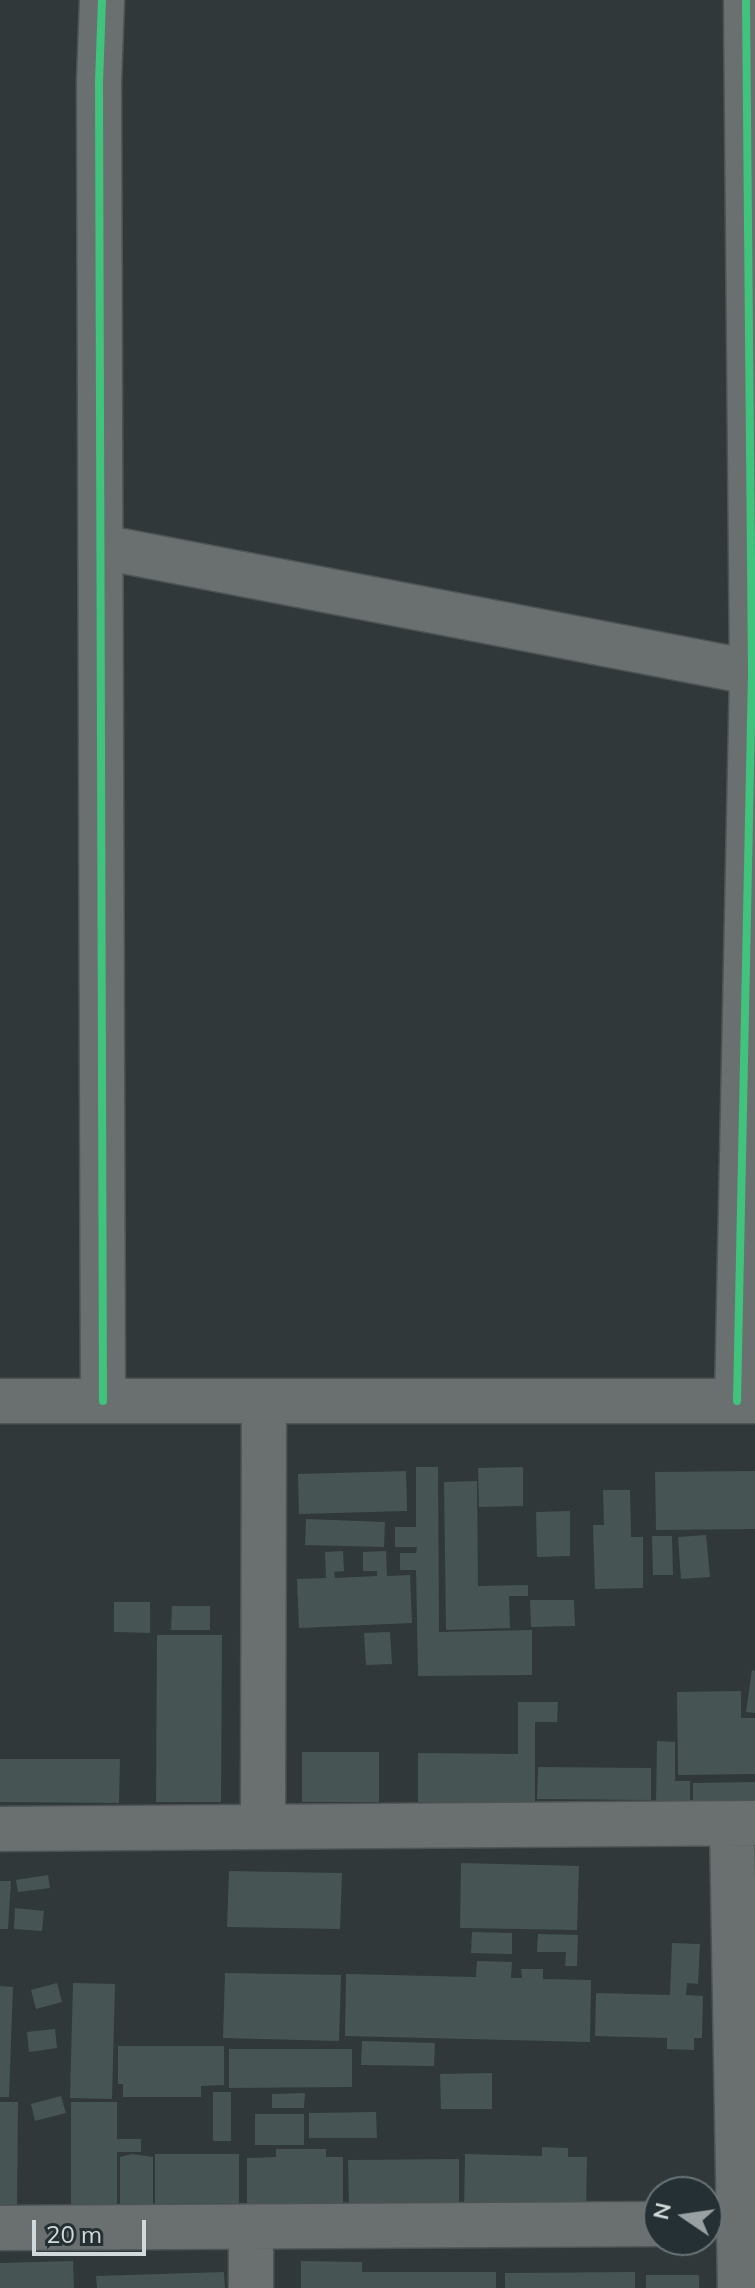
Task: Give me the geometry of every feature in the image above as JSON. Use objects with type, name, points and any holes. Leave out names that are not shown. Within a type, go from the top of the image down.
[{"type":"street","points":[[102,0],[103,1401]]},
{"type":"street","points":[[0,1401],[746,1401],[754,673],[752,296],[746,0]]},
{"type":"street","points":[[102,547],[754,673]]},
{"type":"street","points":[[263,1825],[264,1401]]},
{"type":"street","points":[[0,1829],[743,1823],[723,2223],[740,2288]]},
{"type":"street","points":[[0,2228],[643,2224]]},
{"type":"street","points":[[251,2228],[251,2288]]},
{"type":"building","points":[[416,1467],[438,1467],[439,1632],[532,1630],[532,1675],[418,1676],[416,1570],[400,1570],[400,1553],[416,1553],[417,1547],[395,1547],[395,1527],[416,1527]]},
{"type":"building","points":[[523,1467],[523,1506],[479,1507],[478,1468]]},
{"type":"building","points":[[406,1471],[407,1511],[299,1514],[298,1474]]},
{"type":"building","points":[[755,1471],[755,1529],[656,1530],[655,1472]]},
{"type":"building","points":[[477,1481],[478,1586],[528,1585],[528,1596],[509,1596],[510,1628],[446,1630],[444,1482]]},
{"type":"building","points":[[603,1490],[630,1490],[631,1537],[643,1537],[643,1588],[595,1589],[593,1525],[604,1525]]},
{"type":"building","points":[[570,1511],[570,1556],[537,1557],[536,1512]]},
{"type":"building","points":[[306,1519],[385,1522],[384,1547],[305,1545]]},
{"type":"building","points":[[706,1535],[710,1577],[681,1579],[678,1537]]},
{"type":"building","points":[[652,1536],[672,1536],[673,1575],[653,1575]]},
{"type":"building","points":[[343,1551],[344,1571],[334,1572],[335,1578],[377,1576],[377,1571],[363,1571],[363,1552],[386,1551],[387,1576],[410,1575],[412,1623],[299,1628],[297,1579],[326,1578],[325,1552]]},
{"type":"building","points":[[530,1600],[574,1600],[575,1626],[531,1627]]},
{"type":"building","points":[[114,1602],[150,1602],[150,1633],[114,1632]]},
{"type":"building","points":[[172,1606],[210,1606],[210,1630],[171,1630]]},
{"type":"building","points":[[390,1632],[392,1664],[366,1665],[364,1633]]},
{"type":"building","points":[[157,1635],[222,1635],[221,1802],[156,1802]]},
{"type":"building","points":[[752,1670],[755,1671],[755,1713],[746,1712]]},
{"type":"building","points":[[741,1691],[741,1718],[755,1718],[755,1774],[678,1775],[677,1692]]},
{"type":"building","points":[[518,1702],[558,1702],[557,1722],[535,1722],[535,1803],[510,1802],[510,1815],[494,1804],[440,1803],[440,1814],[430,1814],[430,1802],[418,1802],[418,1753],[518,1754]]},
{"type":"building","points":[[657,1741],[675,1742],[675,1781],[690,1781],[690,1803],[656,1802]]},
{"type":"building","points":[[302,1752],[379,1752],[379,1802],[302,1802]]},
{"type":"building","points":[[0,1759],[120,1759],[119,1803],[0,1802]]},
{"type":"building","points":[[538,1767],[651,1768],[651,1800],[537,1799]]},
{"type":"building","points":[[755,1782],[755,1804],[693,1814],[693,1783]]},
{"type":"building","points":[[461,1863],[579,1866],[577,1930],[460,1928]]},
{"type":"building","points":[[229,1871],[342,1873],[340,1929],[227,1927]]},
{"type":"building","points":[[48,1875],[50,1888],[18,1892],[16,1880]]},
{"type":"building","points":[[0,1881],[11,1881],[8,1929],[0,1929]]},
{"type":"building","points":[[15,1908],[44,1911],[42,1931],[14,1929]]},
{"type":"building","points":[[472,1932],[512,1933],[512,1954],[471,1953]]},
{"type":"building","points":[[538,1934],[578,1935],[577,1966],[565,1966],[566,1952],[537,1952]]},
{"type":"building","points":[[672,1943],[700,1944],[698,1984],[687,1983],[686,1995],[703,1996],[702,2038],[694,2038],[694,2050],[667,2049],[667,2038],[595,2036],[596,1993],[670,1995]]},
{"type":"building","points":[[477,1961],[512,1962],[511,1978],[522,1978],[521,1969],[543,1969],[543,1979],[591,1980],[590,2042],[345,2036],[346,1974],[476,1977]]},
{"type":"building","points":[[225,1973],[341,1975],[339,2041],[223,2038]]},
{"type":"building","points":[[57,1983],[62,2002],[36,2009],[31,1990]]},
{"type":"building","points":[[73,1983],[115,1984],[112,2099],[70,2098]]},
{"type":"building","points":[[0,1986],[13,1987],[9,2097],[0,2097]]},
{"type":"building","points":[[55,2029],[57,2048],[29,2052],[27,2032]]},
{"type":"building","points":[[362,2041],[435,2043],[434,2066],[361,2065]]},
{"type":"building","points":[[118,2046],[224,2046],[224,2085],[201,2086],[201,2097],[123,2097],[123,2084],[118,2084]]},
{"type":"building","points":[[229,2049],[352,2049],[352,2087],[229,2088]]},
{"type":"building","points":[[492,2073],[492,2109],[441,2109],[440,2074]]},
{"type":"building","points":[[213,2092],[231,2092],[231,2141],[213,2141]]},
{"type":"building","points":[[305,2093],[304,2108],[272,2108],[272,2094]]},
{"type":"building","points":[[61,2096],[66,2113],[35,2121],[31,2104]]},
{"type":"building","points":[[0,2102],[18,2102],[17,2208],[0,2208]]},
{"type":"building","points":[[71,2102],[117,2102],[117,2139],[141,2139],[141,2152],[117,2152],[117,2208],[71,2208]]},
{"type":"building","points":[[376,2112],[377,2138],[309,2138],[309,2113]]},
{"type":"building","points":[[255,2114],[304,2114],[304,2145],[255,2145]]},
{"type":"building","points":[[542,2147],[568,2148],[568,2157],[587,2157],[586,2209],[464,2207],[465,2154],[542,2156]]},
{"type":"building","points":[[276,2149],[326,2149],[326,2157],[343,2157],[343,2204],[247,2204],[247,2158],[276,2157]]},
{"type":"building","points":[[132,2154],[153,2157],[153,2207],[120,2208],[120,2157]]},
{"type":"building","points":[[155,2154],[239,2154],[239,2203],[155,2204]]},
{"type":"building","points":[[459,2159],[459,2209],[349,2209],[348,2160]]},
{"type":"building","points":[[73,2261],[74,2288],[0,2288],[0,2263]]},
{"type":"building","points":[[301,2261],[362,2262],[362,2272],[496,2272],[496,2288],[301,2288]]},
{"type":"building","points":[[224,2272],[225,2288],[97,2288],[96,2276]]},
{"type":"building","points":[[635,2272],[635,2288],[505,2288],[505,2273]]},
{"type":"building","points":[[646,2275],[699,2275],[699,2288],[646,2288]]},
{"type":"cycle path","points":[[102,0],[99,82],[103,1401]]},
{"type":"cycle path","points":[[737,1401],[752,673],[746,0]]}]
